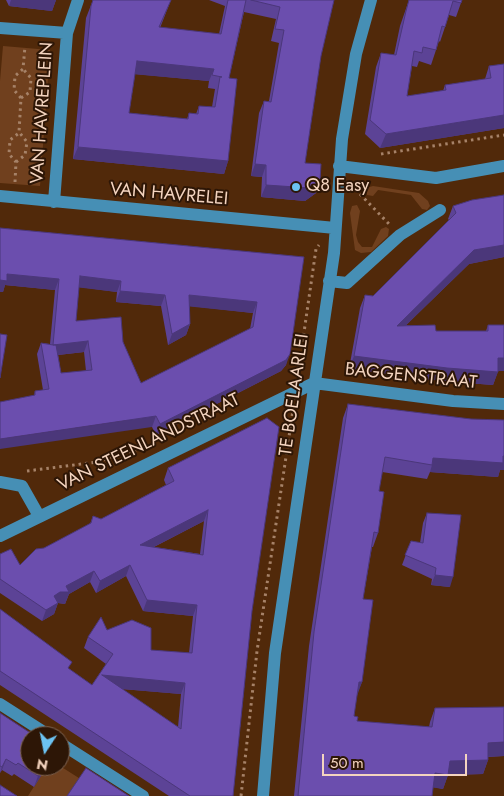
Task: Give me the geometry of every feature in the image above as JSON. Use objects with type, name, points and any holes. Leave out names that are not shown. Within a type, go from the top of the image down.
[{"type":"street","points":[[67,33],[78,0]]},
{"type":"street","name":"TE BOELAARLEI","points":[[264,796],[276,654],[329,281],[339,166],[348,97],[371,0]]},
{"type":"street","name":"VAN HAVREPLEIN","points":[[0,28],[67,33],[54,202]]},
{"type":"street","points":[[339,166],[436,178],[504,166]]},
{"type":"street","name":"VAN HAVRELEI","points":[[0,196],[335,228]]},
{"type":"street","points":[[329,281],[347,283],[400,235],[440,210]]},
{"type":"street","name":"BAGGENSTRAAT","points":[[314,383],[453,401],[504,404]]},
{"type":"street","name":"VAN STEENLANDSTRAAT","points":[[0,536],[314,383]]},
{"type":"street","points":[[3,483],[22,486],[39,516]]},
{"type":"street","points":[[0,704],[34,726]]},
{"type":"street","points":[[70,749],[143,796]]},
{"type":"path","points":[[19,132],[10,140],[9,154],[16,162],[25,155],[26,142],[19,132],[21,98],[14,90],[15,76],[23,69],[27,30]]},
{"type":"path","points":[[21,98],[30,92],[31,78],[23,69]]},
{"type":"path","points":[[378,155],[504,135]]},
{"type":"path","points":[[362,168],[358,192],[400,235]]},
{"type":"path","points":[[360,182],[370,183]]},
{"type":"path","points":[[354,188],[360,182]]},
{"type":"path","points":[[3,483],[16,472],[97,462],[143,448],[158,459]]},
{"type":"shaded area","points":[[3,46],[50,50],[40,186],[0,183],[0,81]]},
{"type":"shaded area","points":[[373,186],[419,193],[428,201],[430,206],[427,210],[422,209],[411,195],[378,190],[373,196],[367,195],[366,188]]},
{"type":"shaded area","points":[[357,205],[360,211],[356,235],[362,247],[372,247],[381,229],[386,227],[389,229],[388,236],[371,252],[361,253],[355,250],[350,213],[352,206]]},
{"type":"shaded area","points":[[70,772],[82,780],[71,796],[28,796],[41,776],[70,776]]},
{"type":"building","points":[[93,0],[171,0],[159,27],[221,34],[228,0],[246,0],[229,78],[237,79],[228,161],[78,147]],"holes":[[[137,61],[214,69],[212,75],[222,77],[220,77],[215,107],[199,106],[198,114],[189,113],[188,119],[129,113]]]},
{"type":"building","points":[[251,0],[334,0],[321,56],[305,163],[321,164],[320,181],[310,188],[266,185],[266,165],[255,164],[264,101],[271,102],[284,30],[275,29],[280,7]]},
{"type":"building","points":[[409,0],[462,0],[461,3],[453,1],[445,27],[442,26],[436,50],[423,47],[422,53],[414,51],[407,96],[446,90],[445,85],[491,78],[489,66],[504,64],[504,115],[386,134],[370,120],[381,53],[396,55]]},
{"type":"building","points":[[504,195],[504,245],[474,250],[397,326],[435,325],[436,331],[488,331],[488,325],[504,325],[504,358],[498,358],[498,372],[447,368],[354,356],[365,295],[373,296],[456,213],[453,206],[472,200]]},
{"type":"building","points":[[0,228],[304,257],[290,354],[286,360],[160,424],[156,416],[0,439],[0,402],[35,395],[35,391],[49,389],[41,343],[53,345],[59,279],[7,274],[7,281],[0,280]],"holes":[[[80,276],[121,281],[120,291],[165,295],[172,334],[190,324],[189,295],[257,302],[253,327],[141,383],[123,342],[121,317],[76,321]],[[88,341],[92,370],[61,373],[56,345],[53,345]]]},
{"type":"building","points":[[0,334],[7,335],[0,378]]},
{"type":"building","points":[[348,404],[471,419],[504,420],[503,463],[433,458],[432,465],[385,457],[379,491],[384,492],[378,533],[374,532],[363,599],[373,600],[362,682],[359,682],[354,716],[358,717],[357,721],[432,727],[435,708],[504,707],[504,742],[488,743],[488,760],[450,761],[448,775],[435,773],[432,796],[298,796],[314,632]]},
{"type":"building","points":[[267,418],[279,427],[252,611],[233,796],[190,796],[0,671],[0,609],[72,662],[68,668],[92,685],[113,654],[88,637],[101,617],[107,630],[132,620],[151,628],[151,650],[192,653],[197,605],[147,600],[130,565],[100,581],[94,571],[66,586],[69,592],[60,592],[54,596],[58,603],[46,610],[0,579],[0,554],[11,549],[20,565],[36,549],[44,548],[91,523],[93,516],[101,519],[174,481],[168,468]],"holes":[[[208,510],[203,555],[140,545]],[[102,675],[185,683],[181,729]]]},
{"type":"building","points":[[427,513],[461,515],[453,577],[435,575],[436,568],[405,555],[411,541],[423,543]]},
{"type":"building","points":[[0,713],[20,726],[20,764],[18,763],[16,765],[6,759],[2,767],[0,766]]},
{"type":"building","points":[[86,768],[129,796],[67,796]]},
{"type":"building","points":[[0,785],[17,796],[0,796]]},
{"type":"place","name":"Q8 Easy","points":[[296,187]]}]
